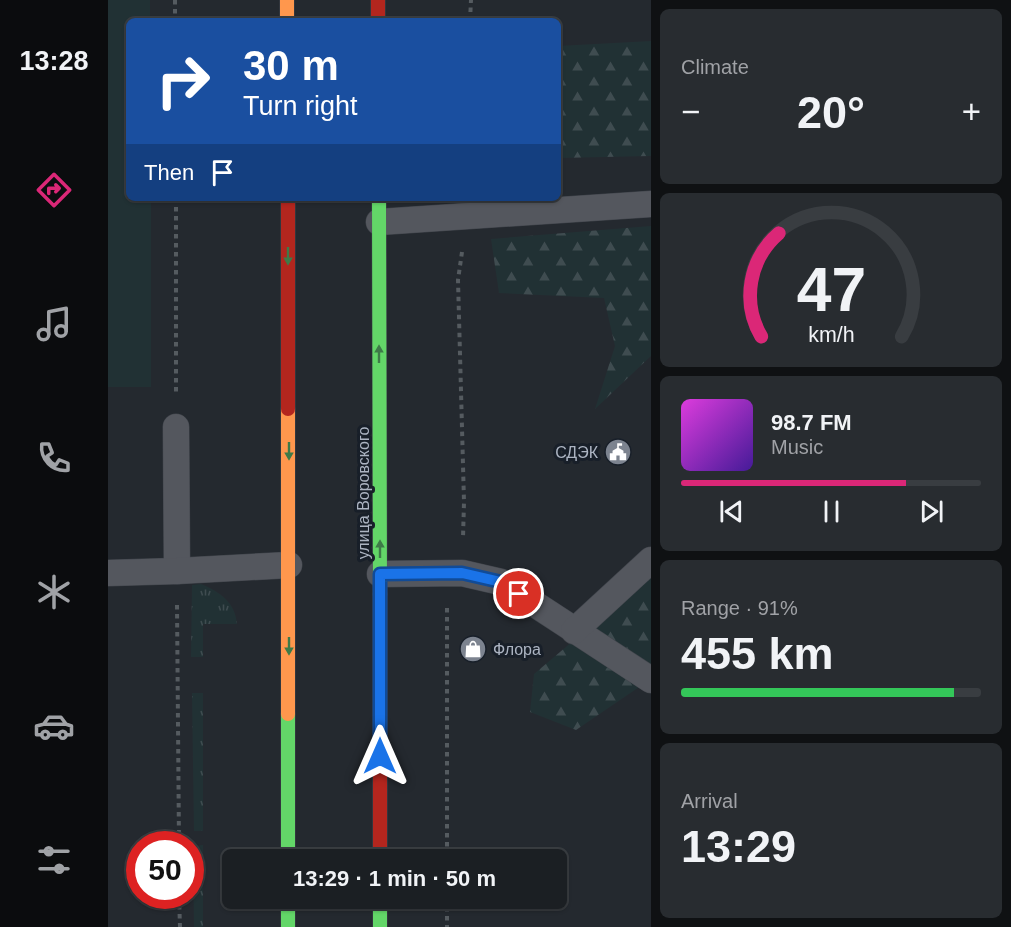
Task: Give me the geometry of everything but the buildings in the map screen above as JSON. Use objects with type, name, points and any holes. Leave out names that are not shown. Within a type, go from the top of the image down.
[{"type":"main road","points":[[287,0],[287,18]]},
{"type":"main road","points":[[378,0],[378,18]]},
{"type":"main road","points":[[288,201],[288,849]]},
{"type":"main road","name":"улица Воровского","points":[[379,210],[380,849]]},
{"type":"main road","points":[[288,909],[288,927]]},
{"type":"main road","points":[[380,909],[380,927]]},
{"type":"lane","points":[[379,210],[467,216],[651,204]]},
{"type":"lane","points":[[177,427],[177,571]]},
{"type":"lane","points":[[574,631],[651,560]]},
{"type":"lane","points":[[108,573],[289,565]]},
{"type":"lane","points":[[380,574],[462,573],[501,582],[651,680]]},
{"type":"path","points":[[175,0],[175,18]]},
{"type":"path","points":[[470,18],[471,0]]},
{"type":"path","points":[[176,201],[177,427]]},
{"type":"path","points":[[447,849],[447,600],[462,573],[464,502],[458,280],[467,216]]},
{"type":"path","points":[[177,571],[179,831]]},
{"type":"path","points":[[179,909],[180,927]]},
{"type":"path","points":[[447,909],[447,927]]},
{"type":"green space","points":[[108,0],[150,0],[150,18],[126,18],[126,201],[151,201],[151,387],[108,387]]},
{"type":"green space","points":[[651,41],[651,156],[561,158],[561,46]]},
{"type":"green space","points":[[651,226],[651,356],[595,409],[615,346],[604,298],[499,293],[491,239]]},
{"type":"green space","points":[[651,575],[651,679],[576,730],[530,712],[534,674]]},
{"type":"green space","points":[[201,584],[230,604],[237,624],[203,624],[203,657],[191,657],[192,585]]},
{"type":"green space","points":[[192,693],[203,693],[203,831],[194,831]]},
{"type":"green space","points":[[194,909],[203,909],[203,927],[194,927]]},
{"type":"traffic: fast","points":[[379,201],[380,594]]},
{"type":"traffic: fast","points":[[288,714],[288,849]]},
{"type":"traffic: fast","points":[[288,909],[288,927]]},
{"type":"traffic: fast","points":[[380,909],[380,927]]},
{"type":"traffic: slow","points":[[287,0],[287,18]]},
{"type":"traffic: slow","points":[[288,409],[288,714]]},
{"type":"traffic: jam","points":[[378,0],[378,18]]},
{"type":"traffic: jam","points":[[288,201],[288,409]]},
{"type":"traffic: jam","points":[[380,594],[380,849]]},
{"type":"place","name":"СДЭК","points":[[618,452]]},
{"type":"place","name":"Флора","points":[[473,649]]},
{"type":"route","points":[[380,756],[380,574],[462,573],[501,582],[519,594]]}]
